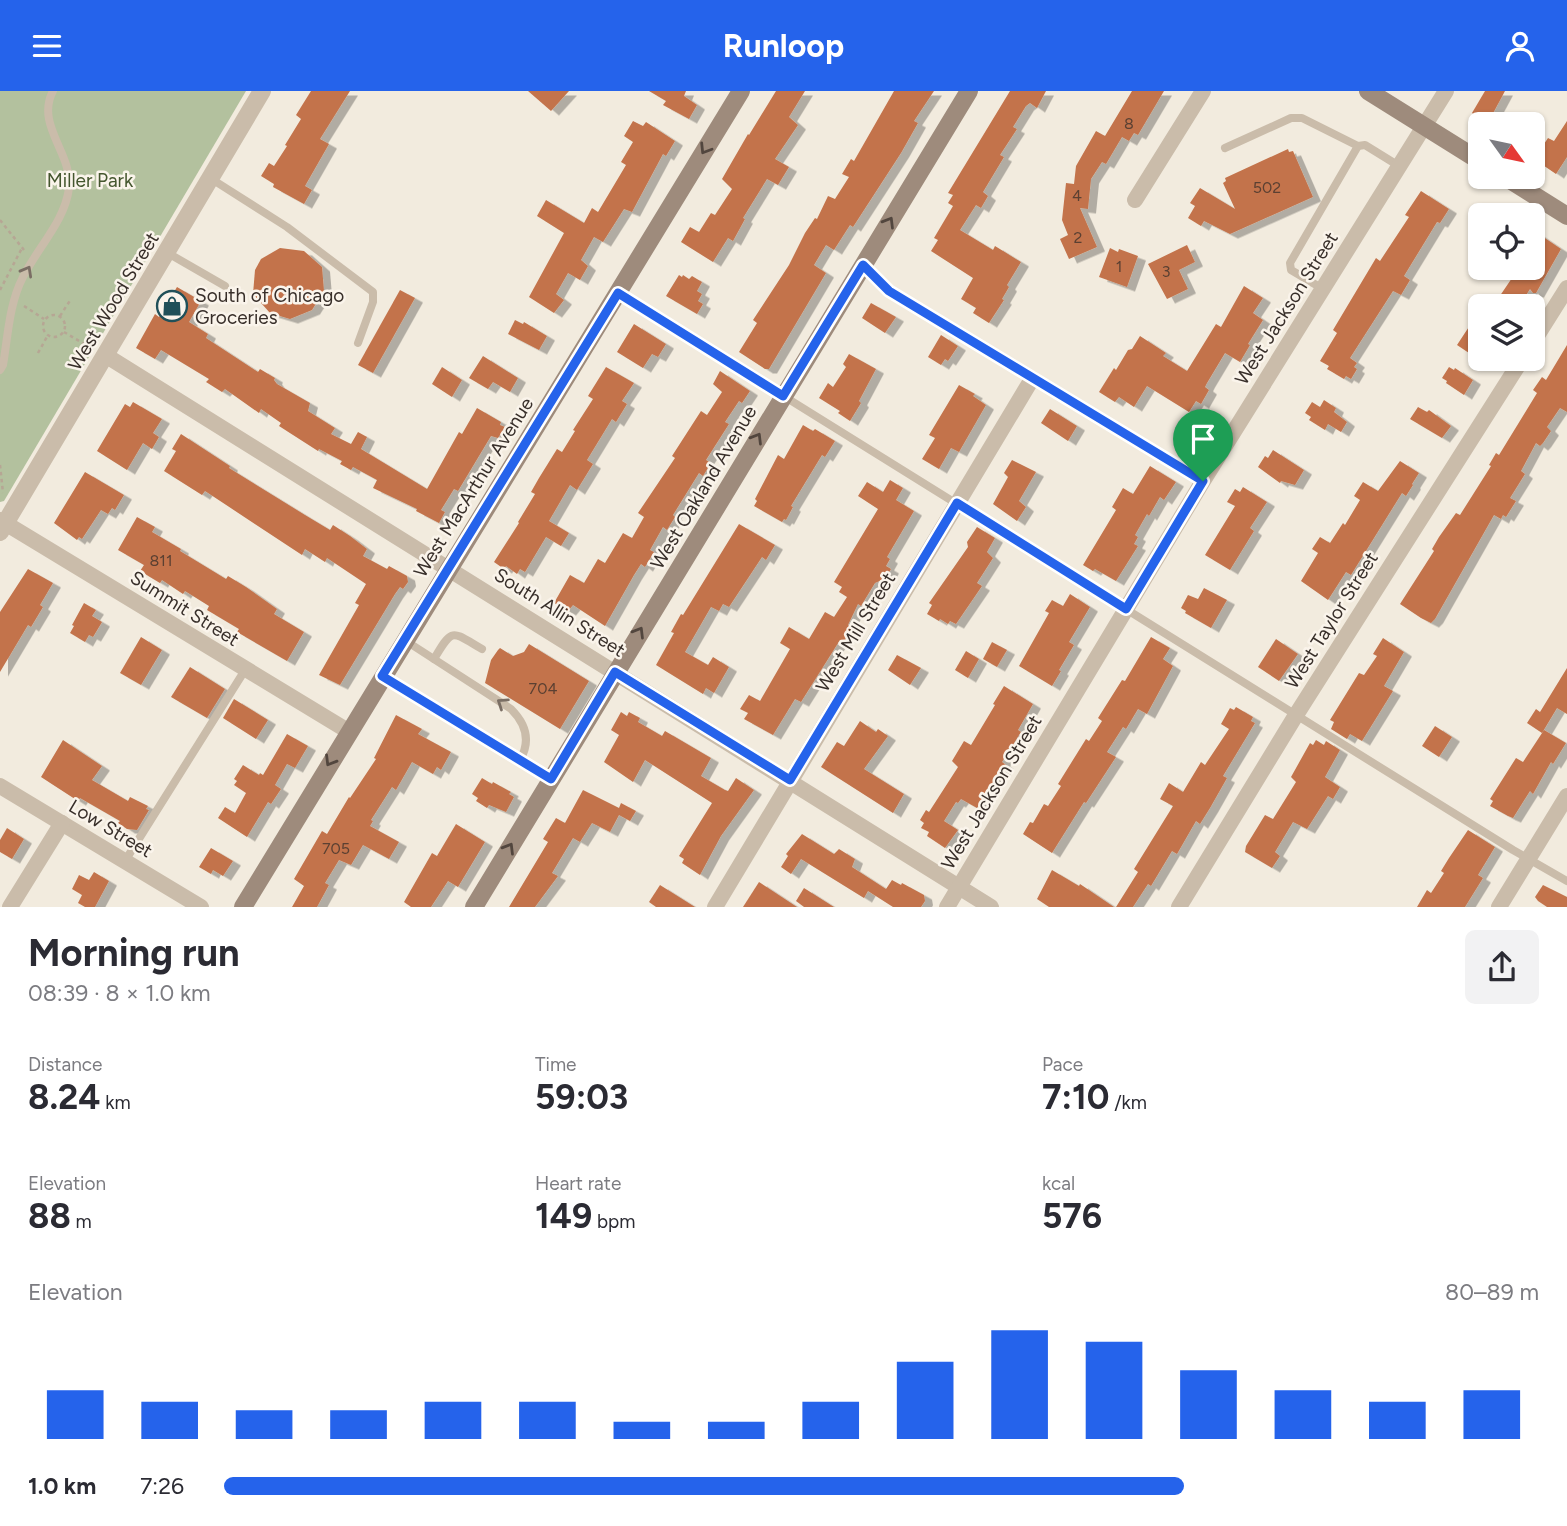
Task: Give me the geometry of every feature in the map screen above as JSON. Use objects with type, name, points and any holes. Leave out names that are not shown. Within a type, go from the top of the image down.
[{"type":"main road","name":"West MacArthur Avenue","points":[[243,907],[741,91]]},
{"type":"main road","name":"West Oakland Avenue","points":[[474,907],[969,91]]},
{"type":"main road","points":[[1368,91],[1468,154]]},
{"type":"main road","points":[[1524,189],[1567,216]]},
{"type":"street","name":"West Wood Street","points":[[2,525],[98,352],[166,252],[262,91]]},
{"type":"street","points":[[1135,200],[1203,91]]},
{"type":"street","name":"West Jackson Street","points":[[947,907],[1203,481],[1446,91]]},
{"type":"street","points":[[1545,323],[1567,288]]},
{"type":"street","name":"South Allin Street","points":[[98,352],[991,907]]},
{"type":"street","name":"West Taylor Street","points":[[1179,907],[1296,715],[1514,371]]},
{"type":"street","name":"West Mill Street","points":[[715,907],[1032,379]]},
{"type":"street","name":"Summit Street","points":[[2,525],[348,731]]},
{"type":"street","name":"Low Street","points":[[0,786],[201,907]]},
{"type":"street","points":[[1499,907],[1567,796]]},
{"type":"street","points":[[10,907],[62,823]]},
{"type":"lane","points":[[0,370],[13,306],[22,278],[66,204],[69,184],[65,163],[48,121],[48,100],[53,91]]},
{"type":"lane","points":[[1225,148],[1292,118],[1303,118],[1358,146],[1365,145],[1399,166]]},
{"type":"lane","points":[[1323,289],[1291,270],[1290,263],[1358,146]]},
{"type":"lane","points":[[211,178],[287,227],[373,292],[373,302],[358,343]]},
{"type":"lane","points":[[166,252],[225,286]]},
{"type":"lane","points":[[863,265],[889,291],[1203,481]]},
{"type":"lane","points":[[618,293],[1567,881]]},
{"type":"lane","points":[[434,659],[452,634],[482,649]]},
{"type":"lane","points":[[404,640],[517,715],[524,726],[527,742],[520,760]]},
{"type":"lane","points":[[125,861],[245,670]]},
{"type":"lane","points":[[382,676],[551,779]]},
{"type":"path","points":[[0,220],[22,248],[0,290]]},
{"type":"path","points":[[60,316],[71,299]]},
{"type":"path","points":[[53,314],[60,316],[65,322],[64,332],[57,337],[48,335],[43,328],[44,319],[53,314]]},
{"type":"path","points":[[64,332],[98,352]]},
{"type":"path","points":[[38,353],[48,335]]},
{"type":"path","points":[[0,465],[4,501]]},
{"type":"green space","name":"Miller Park","points":[[0,91],[246,91],[4,501],[0,502]]},
{"type":"building","points":[[311,91],[350,91],[320,139],[329,144],[305,186],[312,190],[304,204],[273,187],[274,184],[261,176],[269,163],[274,166],[287,146],[285,145],[301,119],[296,115]]},
{"type":"building","points":[[528,91],[569,91],[551,111]]},
{"type":"building","points":[[649,91],[686,91],[684,96],[697,105],[689,119],[663,105],[666,101]]},
{"type":"building","points":[[776,91],[805,91],[789,117],[798,125],[775,159],[789,167],[778,185],[767,179],[743,218],[745,219],[733,241],[728,238],[713,262],[681,242],[690,227],[699,232],[711,213],[715,215],[732,189],[722,179]]},
{"type":"building","points":[[894,91],[934,91],[914,121],[918,123],[901,153],[853,227],[850,225],[834,250],[826,245],[814,265],[826,273],[769,369],[765,369],[739,352],[757,323],[753,320],[789,265],[805,233],[815,218],[817,219],[828,196],[835,199],[849,177],[842,174],[851,159],[854,161]]},
{"type":"building","points":[[1010,91],[1046,91],[1037,108],[1030,103],[1026,106],[1013,127],[1017,129],[1000,155],[1004,157],[983,192],[988,196],[981,208],[976,205],[960,230],[993,250],[995,246],[1021,262],[1007,285],[1009,287],[1002,299],[1004,300],[989,323],[973,313],[976,308],[961,299],[973,278],[931,251],[938,240],[934,238],[953,206],[948,203],[953,195],[948,193]]},
{"type":"building","points":[[1132,91],[1164,91],[1138,135],[1134,133],[1129,141],[1122,137],[1106,164],[1102,162],[1091,179],[1088,209],[1080,208],[1097,247],[1069,259],[1060,239],[1068,235],[1062,220],[1066,183],[1074,184],[1076,166],[1096,131],[1105,136]]},
{"type":"building","points":[[1485,91],[1505,91],[1494,112],[1473,112]]},
{"type":"building","points":[[633,121],[643,126],[646,122],[675,141],[666,156],[663,154],[632,212],[624,209],[603,242],[594,237],[581,260],[588,266],[580,280],[568,273],[556,294],[564,300],[554,313],[529,297],[564,233],[537,216],[546,200],[584,223],[592,208],[598,212],[626,165],[621,162],[633,142],[624,136]]},
{"type":"building","points":[[1567,121],[1567,157],[1556,174],[1545,166],[1545,142],[1548,138],[1554,141]]},
{"type":"building","points":[[1288,149],[1289,152],[1293,151],[1313,197],[1230,234],[1204,221],[1201,226],[1188,218],[1195,206],[1190,203],[1200,188],[1235,209],[1223,183],[1225,178]]},
{"type":"building","points":[[1421,191],[1449,209],[1440,223],[1437,222],[1404,276],[1410,280],[1401,295],[1393,291],[1350,358],[1357,363],[1354,367],[1357,369],[1351,379],[1346,376],[1344,379],[1327,369],[1329,366],[1320,361],[1337,333],[1333,330],[1376,258],[1380,261],[1409,217],[1405,215]]},
{"type":"building","points":[[1545,238],[1561,249],[1545,277]]},
{"type":"building","points":[[1187,245],[1195,262],[1179,270],[1188,289],[1167,299],[1148,264]]},
{"type":"building","points":[[280,248],[304,251],[322,267],[324,291],[312,310],[290,319],[270,313],[253,294],[255,270],[261,259]]},
{"type":"building","points":[[1110,248],[1138,256],[1127,287],[1099,277]]},
{"type":"building","points":[[679,275],[689,279],[692,276],[702,282],[697,291],[702,294],[698,301],[703,304],[697,314],[666,296]]},
{"type":"building","points":[[1511,280],[1543,280],[1536,293],[1530,289],[1527,294],[1501,294]]},
{"type":"building","points":[[1244,286],[1263,298],[1253,313],[1263,320],[1240,362],[1225,353],[1205,387],[1209,390],[1201,404],[1196,401],[1189,412],[1147,386],[1134,407],[1119,397],[1115,402],[1099,392],[1140,336],[1166,353],[1163,356],[1187,371],[1216,324],[1221,327]]},
{"type":"building","points":[[177,287],[201,301],[189,322],[208,334],[206,338],[258,372],[260,369],[275,378],[277,384],[310,403],[308,411],[335,428],[331,434],[351,444],[358,432],[367,437],[361,449],[427,489],[459,432],[462,434],[477,408],[505,427],[498,438],[491,436],[458,491],[454,489],[441,510],[445,512],[439,523],[373,488],[377,480],[353,467],[351,470],[340,464],[342,461],[319,449],[318,451],[279,426],[281,423],[261,409],[259,413],[225,389],[222,392],[206,382],[209,379],[161,350],[155,359],[136,348],[155,314],[159,317]]},
{"type":"building","points":[[400,290],[415,298],[373,373],[358,365]]},
{"type":"building","points":[[871,303],[896,317],[885,333],[862,318]]},
{"type":"building","points":[[515,320],[523,324],[524,322],[547,336],[539,350],[508,334]]},
{"type":"building","points":[[634,324],[666,344],[658,357],[652,354],[643,368],[617,352]]},
{"type":"building","points":[[1468,328],[1468,352],[1457,345]]},
{"type":"building","points":[[941,335],[958,346],[948,361],[945,359],[941,365],[928,357]]},
{"type":"building","points":[[1567,345],[1567,412],[1560,408],[1547,427],[1551,431],[1543,443],[1540,446],[1536,443],[1521,471],[1525,474],[1510,498],[1516,501],[1506,517],[1503,515],[1501,519],[1494,515],[1435,619],[1431,623],[1421,618],[1400,604],[1434,551],[1432,549],[1439,537],[1456,513],[1460,515],[1491,466],[1489,465],[1496,453],[1499,455],[1537,393],[1533,390],[1542,377],[1546,380]]},
{"type":"building","points":[[849,354],[876,369],[850,421],[819,398],[828,383],[833,387],[846,367],[843,364]]},
{"type":"building","points":[[483,356],[518,378],[510,392],[493,382],[488,389],[469,378]]},
{"type":"building","points":[[442,367],[462,380],[452,397],[432,384]]},
{"type":"building","points":[[606,367],[634,383],[622,401],[627,404],[616,422],[612,419],[587,460],[593,464],[577,490],[570,485],[549,521],[569,533],[561,546],[546,537],[525,572],[520,569],[517,574],[506,566],[504,569],[494,562],[535,494],[531,492],[539,478],[557,449],[562,452],[575,431],[573,430],[593,399],[588,396]]},
{"type":"building","points":[[1449,367],[1473,380],[1464,395],[1442,378]]},
{"type":"building","points":[[720,371],[750,391],[742,403],[739,401],[725,422],[729,424],[706,460],[711,463],[703,476],[699,473],[673,515],[675,517],[667,530],[663,527],[650,550],[654,552],[645,567],[641,564],[605,626],[573,605],[568,611],[554,603],[570,575],[584,583],[598,559],[605,563],[623,533],[632,538],[644,517],[638,513],[675,458],[672,456],[701,411],[707,415],[722,392],[713,384]]},
{"type":"building","points":[[959,385],[975,394],[973,396],[986,405],[959,452],[951,448],[939,469],[922,459],[935,438],[929,435]]},
{"type":"building","points":[[1324,400],[1336,408],[1334,412],[1347,422],[1341,432],[1328,424],[1325,430],[1309,420],[1311,417],[1305,413],[1312,402],[1320,407]]},
{"type":"building","points":[[133,402],[162,419],[153,433],[159,437],[152,449],[143,443],[127,470],[97,451],[125,404],[130,407]]},
{"type":"building","points":[[1418,407],[1427,412],[1429,410],[1451,426],[1442,438],[1410,419]]},
{"type":"building","points":[[1050,409],[1077,426],[1068,441],[1041,423]]},
{"type":"building","points":[[803,425],[835,441],[825,457],[822,455],[791,506],[793,507],[786,520],[782,522],[754,506],[757,501],[755,499],[778,455],[784,459]]},
{"type":"building","points":[[181,434],[230,466],[229,468],[305,515],[330,530],[333,525],[350,536],[367,549],[363,556],[407,576],[408,582],[395,594],[340,685],[319,675],[359,605],[355,603],[366,584],[327,558],[325,562],[305,549],[302,555],[205,491],[202,495],[164,471],[176,451],[172,449]]},
{"type":"building","points":[[1273,450],[1304,470],[1295,485],[1281,481],[1280,483],[1258,467]]},
{"type":"building","points":[[1012,460],[1036,472],[1019,501],[1026,507],[1017,521],[993,504],[1008,477],[1004,473]]},
{"type":"building","points":[[1400,461],[1419,473],[1413,485],[1406,496],[1402,493],[1351,575],[1346,572],[1328,600],[1301,581],[1318,553],[1312,549],[1320,537],[1330,543],[1343,523],[1345,525],[1360,500],[1354,496],[1363,482],[1378,491]]},
{"type":"building","points":[[1150,466],[1176,482],[1164,500],[1160,497],[1149,516],[1147,514],[1135,535],[1138,537],[1134,544],[1138,546],[1116,581],[1083,565],[1116,510],[1112,507],[1123,488],[1133,494]]},
{"type":"building","points":[[85,472],[124,495],[115,510],[112,508],[108,514],[101,510],[82,539],[79,537],[77,540],[54,523]]},
{"type":"building","points":[[890,480],[903,488],[896,500],[914,511],[887,557],[890,559],[886,566],[891,569],[886,578],[875,583],[861,606],[858,604],[848,625],[852,628],[844,642],[840,640],[801,702],[795,699],[773,735],[744,719],[748,713],[740,709],[749,695],[760,701],[790,649],[780,643],[789,627],[809,639],[825,612],[834,617],[847,597],[839,592],[842,587],[834,582],[878,509],[858,496],[867,482],[883,492]]},
{"type":"building","points":[[1243,487],[1267,502],[1250,528],[1254,531],[1230,570],[1205,555],[1235,506],[1227,502],[1235,489],[1240,492]]},
{"type":"building","points":[[137,517],[155,527],[152,532],[181,549],[180,551],[226,579],[228,576],[246,587],[277,609],[274,614],[304,632],[287,661],[237,632],[239,629],[207,610],[209,606],[185,591],[183,594],[162,580],[160,583],[140,571],[144,565],[118,550]]},
{"type":"building","points":[[739,524],[775,545],[766,560],[762,557],[729,607],[723,604],[719,611],[711,607],[685,652],[708,665],[713,657],[729,667],[714,693],[706,688],[703,694],[656,665],[681,614],[683,615]]},
{"type":"building","points":[[977,527],[995,538],[987,552],[993,558],[977,583],[982,586],[956,624],[950,621],[948,624],[940,619],[939,621],[927,614],[932,605],[929,603],[968,547],[967,542]]},
{"type":"building","points":[[28,569],[53,583],[40,605],[43,607],[31,627],[28,625],[0,672],[0,612]]},
{"type":"building","points":[[1204,588],[1227,600],[1211,628],[1181,608],[1188,595],[1198,599]]},
{"type":"building","points":[[1070,594],[1090,607],[1069,642],[1074,645],[1052,686],[1019,666],[1049,613],[1045,611],[1052,600],[1063,606]]},
{"type":"building","points":[[84,603],[96,610],[92,616],[102,622],[93,637],[89,635],[85,642],[70,633]]},
{"type":"building","points":[[141,637],[162,650],[141,685],[120,673]]},
{"type":"building","points":[[1151,637],[1170,648],[1163,659],[1173,666],[1147,714],[1138,709],[1126,729],[1123,727],[1107,752],[1116,757],[1052,853],[1023,834],[1044,804],[1048,806],[1061,786],[1058,784],[1086,739],[1089,741],[1102,721],[1098,718],[1122,680],[1125,681]]},
{"type":"building","points":[[1383,638],[1404,652],[1384,686],[1393,691],[1362,741],[1350,734],[1347,739],[1331,729],[1334,722],[1330,720],[1359,673],[1364,675],[1377,656],[1373,654]]},
{"type":"building","points":[[1276,639],[1298,654],[1279,681],[1258,667]]},
{"type":"building","points":[[992,642],[1007,650],[997,667],[983,659]]},
{"type":"building","points":[[529,644],[589,681],[560,729],[485,683],[491,660],[500,648],[513,656],[524,652]]},
{"type":"building","points":[[966,651],[979,659],[968,678],[955,670]]},
{"type":"building","points":[[897,655],[921,668],[910,685],[888,670]]},
{"type":"building","points":[[190,667],[225,689],[207,718],[171,697]]},
{"type":"building","points":[[1567,668],[1567,714],[1557,708],[1542,733],[1527,723],[1536,709],[1540,712]]},
{"type":"building","points":[[1004,686],[1033,704],[1018,730],[1021,732],[1002,762],[1006,765],[977,808],[961,799],[956,802],[944,821],[958,830],[945,848],[927,836],[929,832],[921,828],[924,823],[920,820],[926,810],[929,812],[958,767],[952,761],[964,741],[971,745]]},
{"type":"building","points":[[234,699],[268,720],[256,739],[223,718]]},
{"type":"building","points":[[1236,707],[1253,717],[1251,721],[1255,723],[1223,776],[1227,778],[1210,808],[1200,824],[1196,821],[1177,854],[1172,851],[1151,886],[1148,884],[1133,907],[1116,907],[1138,872],[1134,869],[1173,806],[1160,799],[1169,783],[1183,792],[1201,762],[1205,765],[1229,729],[1221,724],[1230,708],[1234,710]]},
{"type":"building","points":[[621,712],[627,716],[629,712],[640,718],[638,722],[662,736],[665,731],[711,758],[701,776],[728,791],[736,778],[754,790],[721,836],[700,875],[682,863],[684,859],[679,856],[712,803],[645,760],[633,782],[604,762],[619,735],[611,730]]},
{"type":"building","points":[[396,715],[422,729],[418,734],[451,752],[441,770],[437,767],[433,774],[412,762],[396,790],[392,787],[371,820],[373,821],[370,826],[399,842],[389,859],[363,845],[351,865],[339,860],[325,883],[329,885],[317,907],[292,907],[304,886],[294,879],[322,831],[327,834],[376,759],[374,758]]},
{"type":"building","points":[[860,721],[876,732],[878,729],[888,736],[864,769],[904,794],[893,813],[821,767],[837,742],[844,746]]},
{"type":"building","points":[[1435,726],[1452,737],[1439,757],[1422,746]]},
{"type":"building","points":[[1544,730],[1566,743],[1553,764],[1551,762],[1533,794],[1530,791],[1513,818],[1490,806],[1493,801],[1490,799],[1516,758],[1523,762]]},
{"type":"building","points":[[287,734],[308,746],[295,768],[287,764],[275,785],[281,789],[271,804],[268,802],[247,837],[218,818],[225,807],[235,813],[246,793],[234,785],[237,781],[234,779],[243,765],[263,775]]},
{"type":"building","points":[[63,740],[102,766],[92,780],[128,801],[130,797],[148,806],[146,809],[149,810],[137,830],[127,829],[118,823],[120,821],[80,798],[78,801],[41,777]]},
{"type":"building","points":[[1316,740],[1324,745],[1326,741],[1340,750],[1325,777],[1340,787],[1333,799],[1328,796],[1307,829],[1293,822],[1275,852],[1280,856],[1272,868],[1245,852],[1246,846],[1265,815],[1273,819],[1296,782],[1291,777],[1310,743],[1313,745]]},
{"type":"building","points":[[482,778],[511,792],[509,794],[514,797],[506,812],[489,805],[487,808],[476,801],[478,798],[472,794]]},
{"type":"building","points":[[583,790],[619,808],[621,803],[636,811],[630,821],[619,815],[610,832],[592,823],[580,842],[573,838],[552,873],[558,876],[535,907],[509,907],[548,842],[543,839],[556,818],[565,823]]},
{"type":"building","points":[[456,824],[485,842],[458,887],[448,881],[431,907],[411,907],[404,902],[432,853],[437,856]]},
{"type":"building","points":[[7,828],[24,839],[12,859],[0,852],[0,840]]},
{"type":"building","points":[[1468,830],[1495,847],[1478,875],[1483,878],[1465,907],[1417,907],[1427,890],[1431,893],[1444,873],[1441,871]]},
{"type":"building","points":[[802,834],[834,854],[839,849],[855,859],[852,867],[886,889],[892,880],[901,885],[902,883],[924,895],[925,901],[921,907],[893,907],[868,891],[864,898],[801,859],[791,874],[781,867],[788,856],[786,854]]},
{"type":"building","points":[[211,848],[233,861],[223,876],[213,870],[211,874],[199,867]]},
{"type":"building","points":[[1052,870],[1079,886],[1080,884],[1114,907],[1049,907],[1037,899]]},
{"type":"building","points":[[94,872],[109,881],[95,907],[85,907],[78,903],[82,895],[72,889],[79,875],[89,880]]},
{"type":"building","points":[[759,882],[797,907],[743,907]]},
{"type":"building","points":[[660,885],[695,907],[656,907],[649,902]]},
{"type":"building","points":[[1543,885],[1567,897],[1567,907],[1547,907],[1538,901],[1535,897]]},
{"type":"building","points":[[804,888],[834,907],[804,907],[796,901]]},
{"type":"place","name":"South of Chicago Groceries","points":[[172,306]]},
{"type":"route","points":[[863,265],[889,291],[1203,481],[1126,609],[957,503],[790,780],[615,672],[551,779],[382,676],[618,293],[783,396],[863,265]]}]
